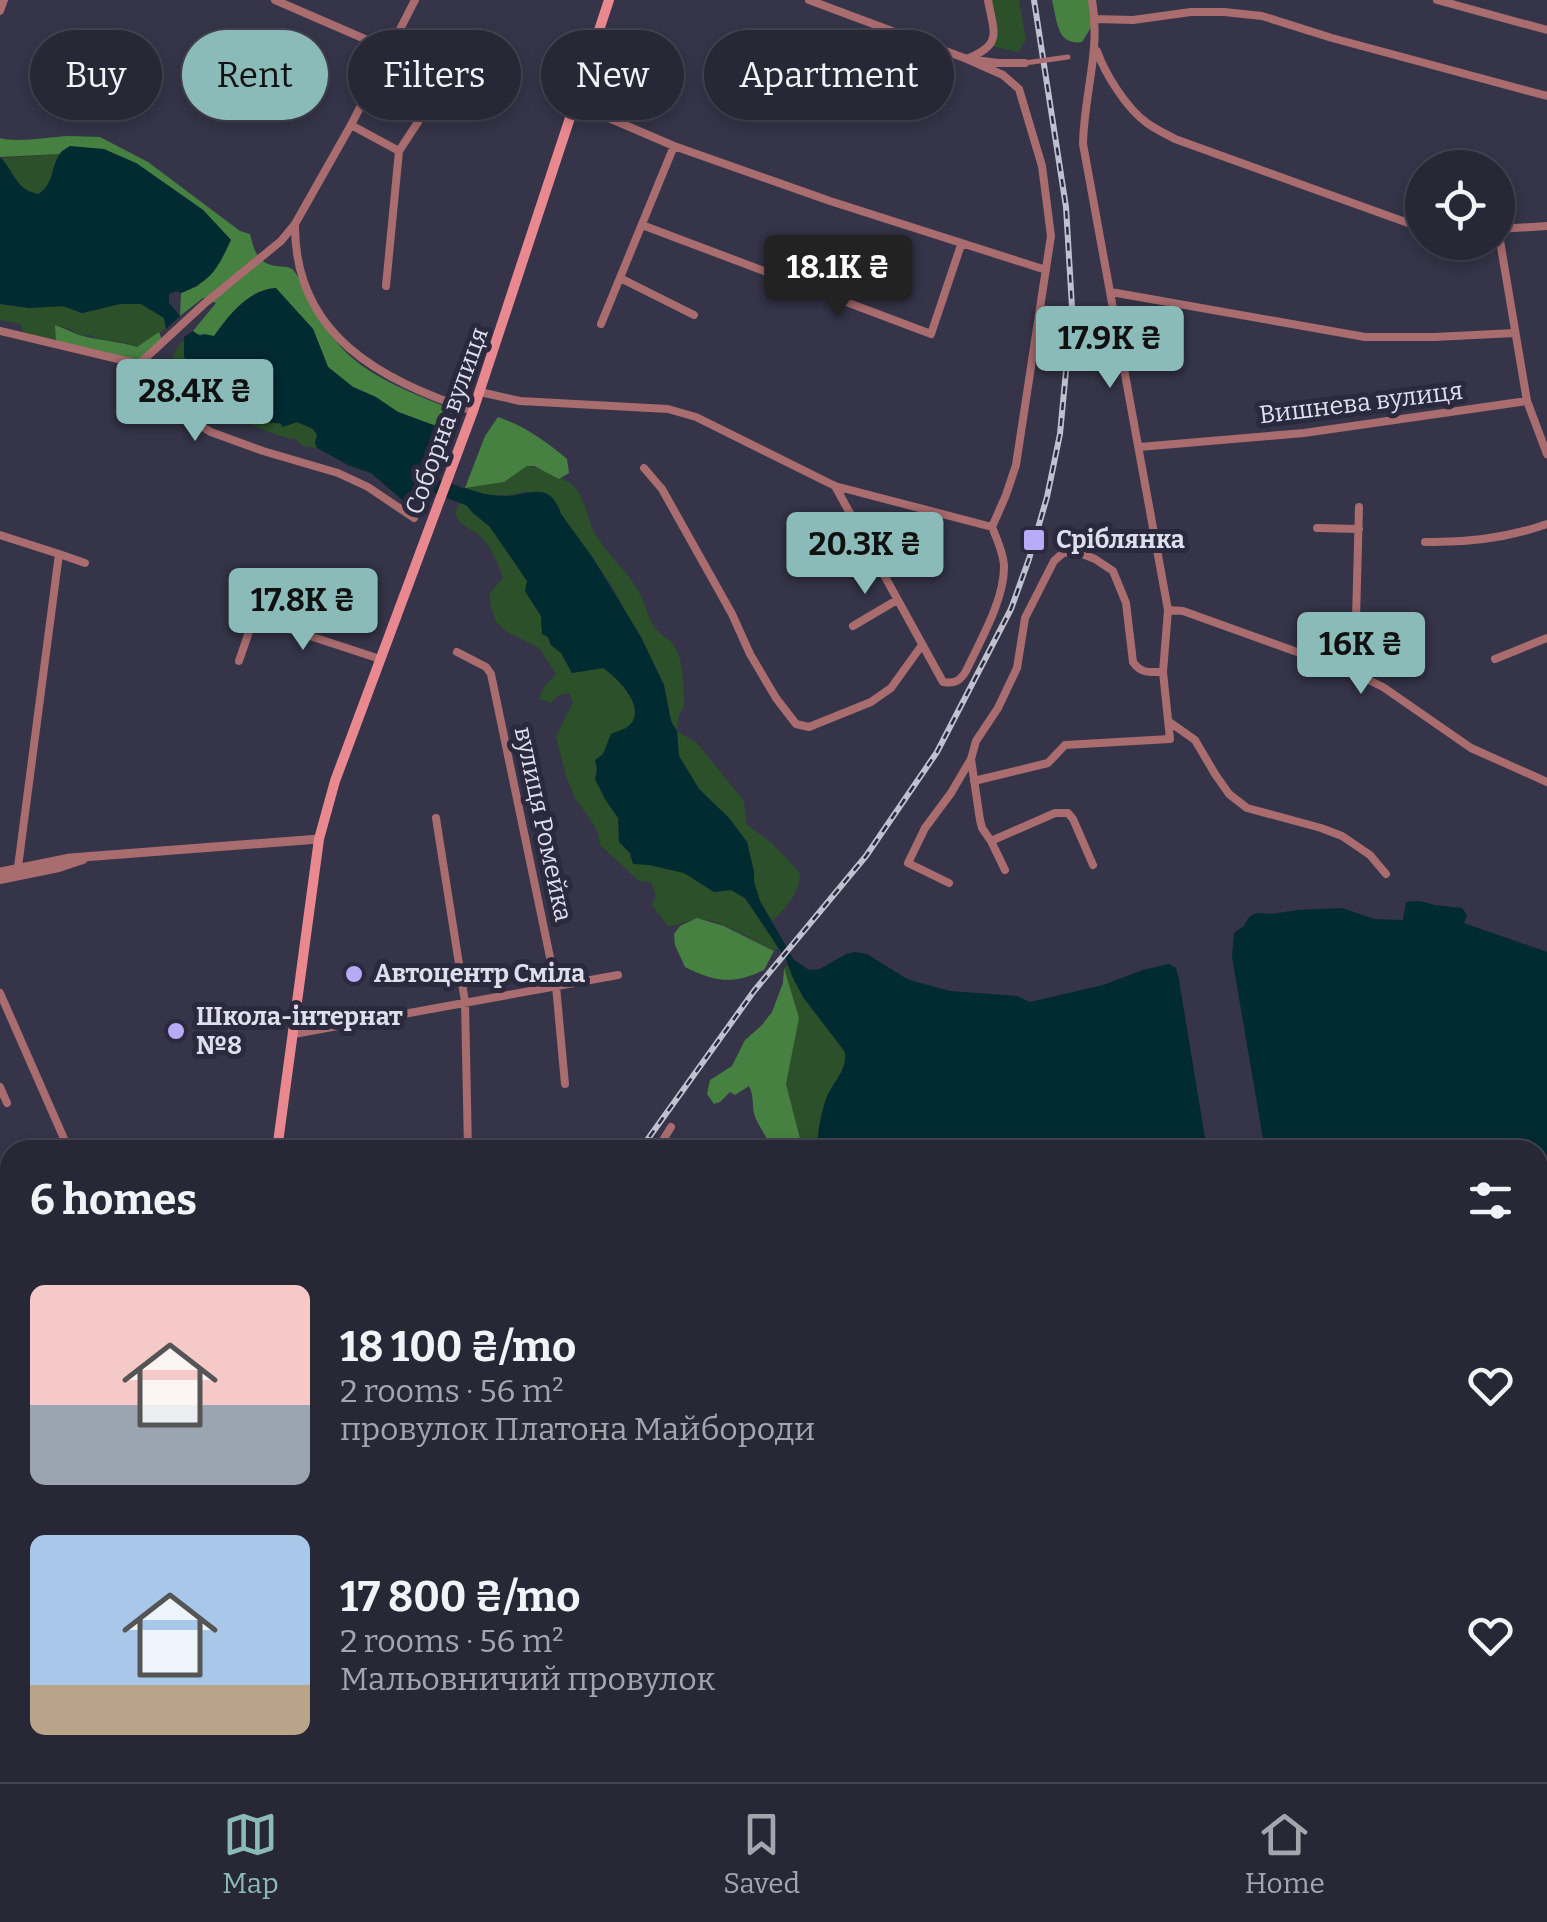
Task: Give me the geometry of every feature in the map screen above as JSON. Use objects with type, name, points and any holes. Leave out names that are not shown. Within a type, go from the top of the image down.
[{"type":"main road","name":"Соборна вулиця","points":[[599,30],[609,0]]},
{"type":"main road","name":"Соборна вулиця","points":[[279,1140],[319,839],[335,781],[474,411],[571,120]]},
{"type":"street","points":[[0,11],[4,0]]},
{"type":"street","points":[[274,0],[348,32]]},
{"type":"street","points":[[398,30],[414,0]]},
{"type":"street","points":[[808,0],[1003,75],[1019,89],[1042,166],[1051,236],[1016,466],[992,527],[1004,566],[1001,592],[960,681],[943,682],[835,486]]},
{"type":"street","points":[[967,59],[991,46],[994,34],[988,0]]},
{"type":"street","points":[[974,781],[1048,764],[1066,745],[1170,738],[1164,672],[1168,610],[1083,144],[1096,47],[1092,0]]},
{"type":"street","points":[[1436,0],[1547,30]]},
{"type":"street","points":[[1096,20],[1133,20],[1191,12],[1262,16],[1547,96]]},
{"type":"street","points":[[1096,47],[1103,68],[1144,122],[1175,138],[1405,222]]},
{"type":"street","points":[[967,59],[1025,63],[1068,57]]},
{"type":"street","points":[[139,364],[295,224],[353,120]]},
{"type":"street","points":[[386,286],[398,151],[419,120]]},
{"type":"street","points":[[613,120],[830,202],[1046,270]]},
{"type":"street","points":[[351,125],[398,151]]},
{"type":"street","points":[[601,324],[674,146]]},
{"type":"street","points":[[295,224],[298,266],[313,302],[334,335],[362,360],[398,382],[474,411]]},
{"type":"street","points":[[642,225],[932,334],[961,245]]},
{"type":"street","points":[[1515,228],[1547,226]]},
{"type":"street","points":[[1503,260],[1527,402],[1547,454]]},
{"type":"street","points":[[620,278],[694,315]]},
{"type":"street","points":[[1111,292],[1365,338],[1514,334]]},
{"type":"street","points":[[0,331],[139,364],[186,417],[211,432],[338,472],[414,518]]},
{"type":"street","points":[[480,392],[520,401],[668,409],[696,416],[835,486],[992,527]]},
{"type":"street","name":"Вишнева вулиця","points":[[1140,447],[1304,433],[1527,402]]},
{"type":"street","points":[[644,468],[662,489],[750,654],[796,724],[809,727],[872,702],[891,688],[922,645]]},
{"type":"street","points":[[1350,672],[1355,656],[1360,507]]},
{"type":"street","points":[[1425,542],[1500,538],[1547,524]]},
{"type":"street","points":[[1317,528],[1360,529]]},
{"type":"street","points":[[0,534],[85,563]]},
{"type":"street","points":[[949,883],[908,862],[998,708],[1017,668],[1025,618],[1054,560],[1075,551],[1112,571],[1126,602],[1133,662],[1146,672],[1164,672]]},
{"type":"street","points":[[18,867],[59,554]]},
{"type":"street","points":[[852,626],[896,600]]},
{"type":"street","points":[[1168,610],[1183,611],[1350,672],[1383,687],[1471,748],[1547,782]]},
{"type":"street","points":[[237,612],[380,659]]},
{"type":"street","points":[[239,661],[254,617]]},
{"type":"street","points":[[1494,658],[1547,638]]},
{"type":"street","name":"вулиця Ромейка","points":[[456,652],[486,667],[491,674],[556,986],[565,1084]]},
{"type":"street","points":[[1168,721],[1195,740],[1229,794],[1247,808],[1342,836],[1370,855],[1386,874]]},
{"type":"street","points":[[970,759],[980,820],[1005,870]]},
{"type":"street","points":[[990,841],[1055,814],[1068,813],[1094,865]]},
{"type":"street","points":[[436,818],[464,1002],[468,1140]]},
{"type":"street","points":[[0,872],[94,856],[319,839]]},
{"type":"street","points":[[0,880],[94,856]]},
{"type":"street","points":[[294,1034],[618,975]]},
{"type":"street","points":[[0,993],[66,1140]]},
{"type":"street","points":[[0,1087],[8,1103]]},
{"type":"street","points":[[664,1140],[672,1127]]},
{"type":"green space","points":[[988,0],[1019,0],[1026,40],[1018,52],[991,46]]},
{"type":"green space","points":[[1052,0],[1092,0],[1095,21],[1082,42],[1067,40],[1062,35]]},
{"type":"green space","points":[[100,137],[148,162],[240,231],[250,234],[261,259],[270,265],[288,267],[299,278],[310,302],[348,354],[391,383],[455,411],[451,428],[443,436],[438,427],[398,412],[353,387],[328,367],[313,329],[275,288],[248,299],[214,336],[195,334],[193,331],[216,303],[203,298],[180,316],[181,293],[198,286],[231,240],[203,210],[136,163],[63,150],[59,154],[0,157],[0,138]]},
{"type":"green space","points":[[59,154],[51,182],[39,194],[21,186],[2,158]]},
{"type":"green space","points":[[0,304],[29,308],[63,306],[82,313],[120,304],[141,304],[164,318],[166,329],[137,347],[81,336],[56,325],[56,341],[24,333],[20,324],[0,320]]},
{"type":"green space","points":[[55,325],[79,335],[137,347],[159,332],[162,340],[138,361],[56,341]]},
{"type":"green space","points":[[182,340],[193,370],[202,372],[226,398],[248,414],[270,423],[283,426],[298,422],[313,429],[317,448],[303,446],[296,439],[262,429],[219,408],[205,396],[195,379],[189,384],[182,383],[171,370]]},
{"type":"green space","points":[[498,417],[526,429],[559,452],[567,459],[569,473],[559,479],[527,466],[504,482],[465,488],[485,436]]},
{"type":"green space","points":[[527,466],[576,488],[597,537],[635,585],[655,628],[677,650],[684,702],[677,731],[697,743],[744,801],[746,824],[772,843],[800,873],[795,894],[772,921],[760,901],[747,842],[699,789],[679,756],[677,732],[664,685],[612,586],[558,505],[527,491],[496,495],[465,488],[503,482]]},
{"type":"green space","points":[[462,500],[490,527],[527,581],[527,595],[541,616],[541,625],[572,673],[603,668],[630,695],[633,721],[611,734],[595,779],[618,818],[619,842],[630,853],[630,859],[684,873],[714,892],[731,890],[745,898],[778,949],[774,951],[707,920],[668,926],[652,905],[656,896],[651,882],[639,881],[600,845],[598,833],[566,776],[556,737],[573,702],[569,693],[559,695],[551,703],[539,699],[556,674],[539,648],[496,622],[490,593],[503,578],[487,544],[457,518],[456,510]]},
{"type":"green space","points":[[697,918],[724,926],[774,951],[764,970],[724,980],[685,967],[674,934],[680,926]]},
{"type":"green space","points":[[788,965],[803,997],[846,1052],[842,1071],[824,1105],[818,1140],[800,1140],[786,1084],[798,1018],[784,968]]},
{"type":"green space","points":[[784,968],[799,1018],[786,1084],[800,1140],[767,1140],[755,1115],[749,1086],[735,1095],[730,1092],[714,1104],[707,1094],[710,1080],[732,1066],[745,1040],[772,1012]]},
{"type":"shaded area","points":[[70,146],[104,149],[136,163],[203,210],[231,240],[207,278],[181,293],[169,294],[169,303],[180,316],[166,329],[164,318],[141,304],[120,304],[82,313],[63,306],[29,308],[0,304],[0,157],[20,185],[39,194],[49,182],[58,156]]},
{"type":"shaded area","points":[[276,288],[313,329],[328,367],[353,387],[398,412],[439,427],[443,436],[424,502],[406,503],[371,473],[317,448],[313,429],[297,422],[283,427],[247,414],[225,399],[202,372],[187,368],[184,337],[193,331],[200,336],[214,336],[248,299]]},
{"type":"shaded area","points":[[465,488],[500,496],[545,493],[556,503],[641,637],[664,685],[671,721],[677,731],[679,756],[699,789],[747,842],[760,901],[794,960],[809,970],[820,969],[846,954],[867,954],[917,982],[950,991],[1017,996],[1030,1002],[1169,964],[1176,968],[1179,980],[1205,1140],[818,1140],[824,1105],[842,1071],[845,1052],[803,997],[786,959],[745,898],[731,890],[714,892],[684,873],[633,864],[630,853],[619,842],[618,818],[595,779],[595,760],[603,754],[611,734],[633,721],[630,695],[603,668],[572,673],[561,653],[542,634],[541,616],[525,591],[527,581],[490,527],[462,500]]},
{"type":"shaded area","points":[[1406,902],[1462,908],[1467,915],[1464,923],[1547,952],[1547,1140],[1263,1140],[1232,957],[1234,933],[1256,913],[1342,908],[1374,919],[1403,920]]},
{"type":"waterway","name":"Сріблянка","points":[[413,473],[428,483],[479,502]]},
{"type":"railway","points":[[647,1140],[754,991],[866,856],[937,752],[1011,609],[1029,559],[1060,434],[1072,307],[1066,207],[1034,0]]},
{"type":"place","name":"Сріблянка","points":[[1034,540]]},
{"type":"place","name":"Автоцентр Сміла","points":[[354,974]]},
{"type":"place","name":"Школа-інтернат №8","points":[[176,1031]]}]
